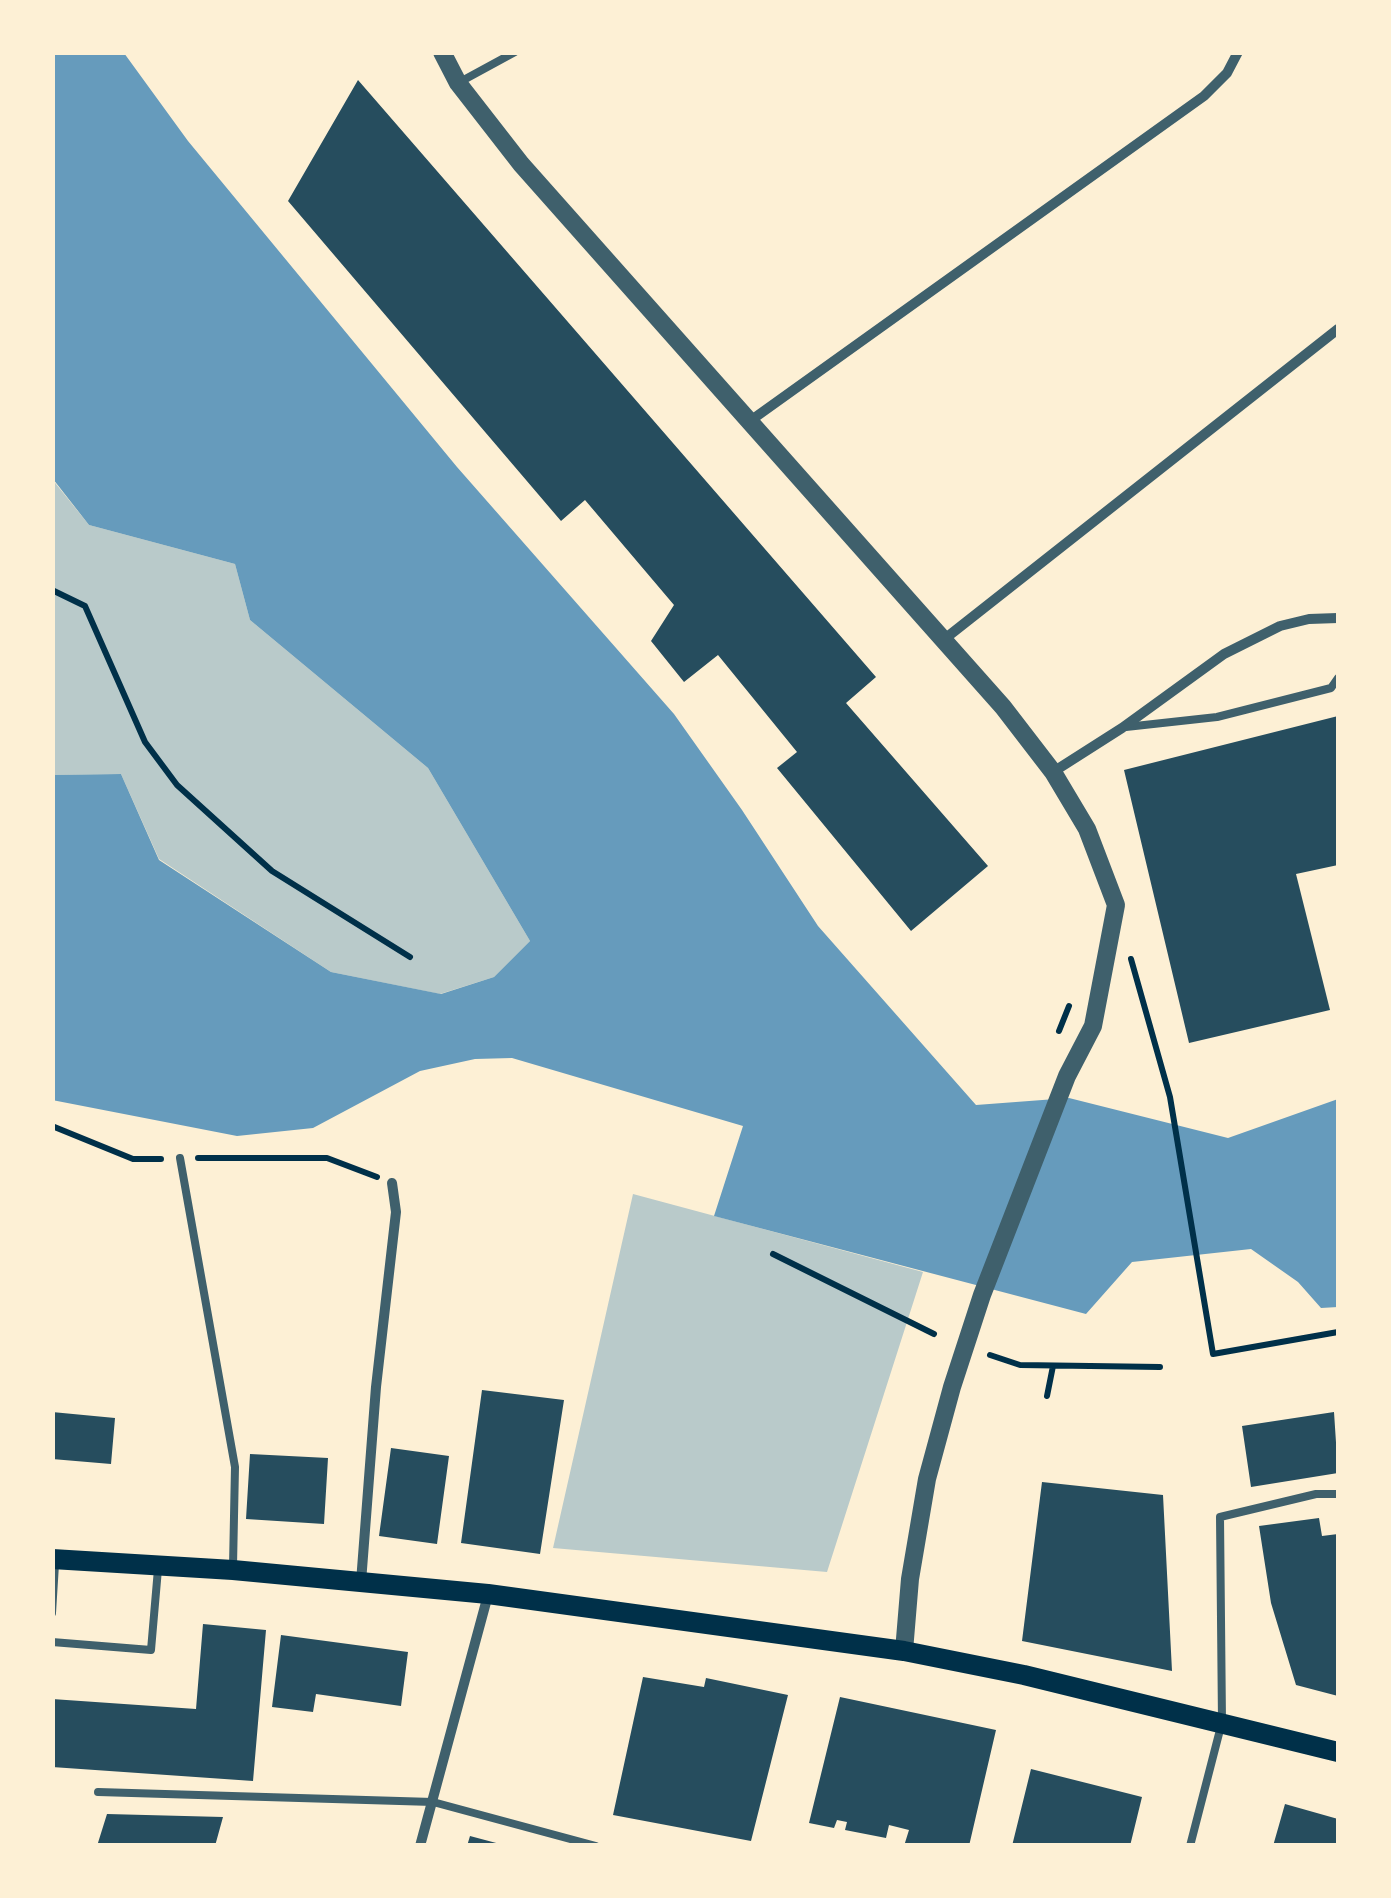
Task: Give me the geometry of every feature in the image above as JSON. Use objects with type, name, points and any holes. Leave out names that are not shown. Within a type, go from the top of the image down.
[{"type":"main road","points":[[54,1559],[233,1570],[488,1594],[904,1651],[1024,1674],[1338,1752]]},
{"type":"street","points":[[442,52],[458,82],[521,164],[1003,707],[1053,772],[1086,829],[1116,905],[1093,1026],[1066,1076],[982,1295],[926,1479],[910,1579],[904,1651]]},
{"type":"street","points":[[750,421],[1204,96],[1226,73],[1238,52]]},
{"type":"street","points":[[942,641],[1338,329]]},
{"type":"street","points":[[1053,772],[1224,654],[1280,626],[1338,618]]},
{"type":"street","points":[[362,1582],[376,1387],[396,1212],[392,1183]]},
{"type":"street","points":[[420,1846],[488,1594]]},
{"type":"lane","points":[[458,82],[515,52]]},
{"type":"lane","points":[[1122,728],[1217,718],[1331,688],[1338,678]]},
{"type":"lane","points":[[180,1158],[235,1467],[233,1570]]},
{"type":"lane","points":[[1190,1846],[1222,1722],[1220,1516],[1316,1494],[1338,1494]]},
{"type":"lane","points":[[52,1613],[54,1559]]},
{"type":"lane","points":[[52,1642],[151,1650],[158,1565]]},
{"type":"lane","points":[[98,1792],[433,1802],[596,1846]]},
{"type":"path","points":[[52,590],[85,606],[145,742],[177,786],[272,870],[410,957]]},
{"type":"path","points":[[1116,905],[1172,1112],[1213,1354],[1338,1332]]},
{"type":"path","points":[[52,1126],[133,1159],[326,1158],[392,1183]]},
{"type":"path","points":[[772,1254],[934,1334]]},
{"type":"path","points":[[990,1355],[1020,1365],[1160,1367]]},
{"type":"path","points":[[1046,1396],[1053,1366]]},
{"type":"shaded area","points":[[52,479],[89,525],[235,564],[250,620],[428,768],[530,941],[494,977],[440,994],[331,972],[159,859],[121,774],[53,775]]},
{"type":"shaded area","points":[[633,1194],[923,1272],[827,1572],[553,1548]]},
{"type":"water","points":[[53,53],[124,53],[188,141],[457,467],[674,714],[818,926],[976,1105],[1069,1098],[1228,1138],[1338,1099],[1338,1307],[1321,1308],[1298,1282],[1251,1249],[1132,1262],[1086,1314],[714,1216],[743,1126],[512,1058],[475,1059],[420,1071],[313,1128],[237,1136],[52,1100],[52,775],[121,774],[159,860],[331,972],[441,994],[494,977],[530,941],[428,768],[250,620],[235,564],[89,525],[53,479]]},
{"type":"building","points":[[358,80],[876,677],[846,703],[988,866],[911,931],[777,768],[797,752],[718,655],[684,682],[651,641],[674,605],[585,500],[561,521],[288,201]]},
{"type":"building","points":[[1338,716],[1338,865],[1296,874],[1330,1010],[1189,1043],[1124,770]]},
{"type":"building","points":[[482,1390],[564,1400],[540,1554],[461,1543]]},
{"type":"building","points":[[52,1412],[115,1418],[111,1464],[52,1459]]},
{"type":"building","points":[[1334,1412],[1338,1473],[1251,1487],[1242,1426]]},
{"type":"building","points":[[391,1448],[449,1456],[437,1544],[379,1536]]},
{"type":"building","points":[[250,1454],[328,1458],[324,1524],[246,1519]]},
{"type":"building","points":[[1042,1482],[1163,1495],[1172,1671],[1022,1641]]},
{"type":"building","points":[[1319,1518],[1322,1536],[1338,1534],[1338,1696],[1296,1685],[1271,1603],[1259,1526]]},
{"type":"building","points":[[203,1624],[266,1630],[253,1781],[52,1767],[52,1699],[196,1709]]},
{"type":"building","points":[[281,1635],[408,1652],[401,1706],[316,1694],[313,1712],[272,1707]]},
{"type":"building","points":[[643,1677],[704,1687],[706,1678],[788,1695],[751,1841],[613,1815]]},
{"type":"building","points":[[840,1697],[996,1730],[969,1846],[904,1846],[909,1830],[889,1825],[886,1838],[845,1830],[847,1822],[837,1820],[834,1828],[809,1823]]},
{"type":"building","points":[[1031,1769],[1142,1797],[1130,1846],[1012,1846]]},
{"type":"building","points":[[1285,1804],[1338,1819],[1338,1846],[1273,1846]]},
{"type":"building","points":[[107,1814],[223,1817],[215,1846],[97,1846]]},
{"type":"building","points":[[470,1836],[500,1844],[500,1846],[467,1846]]}]
